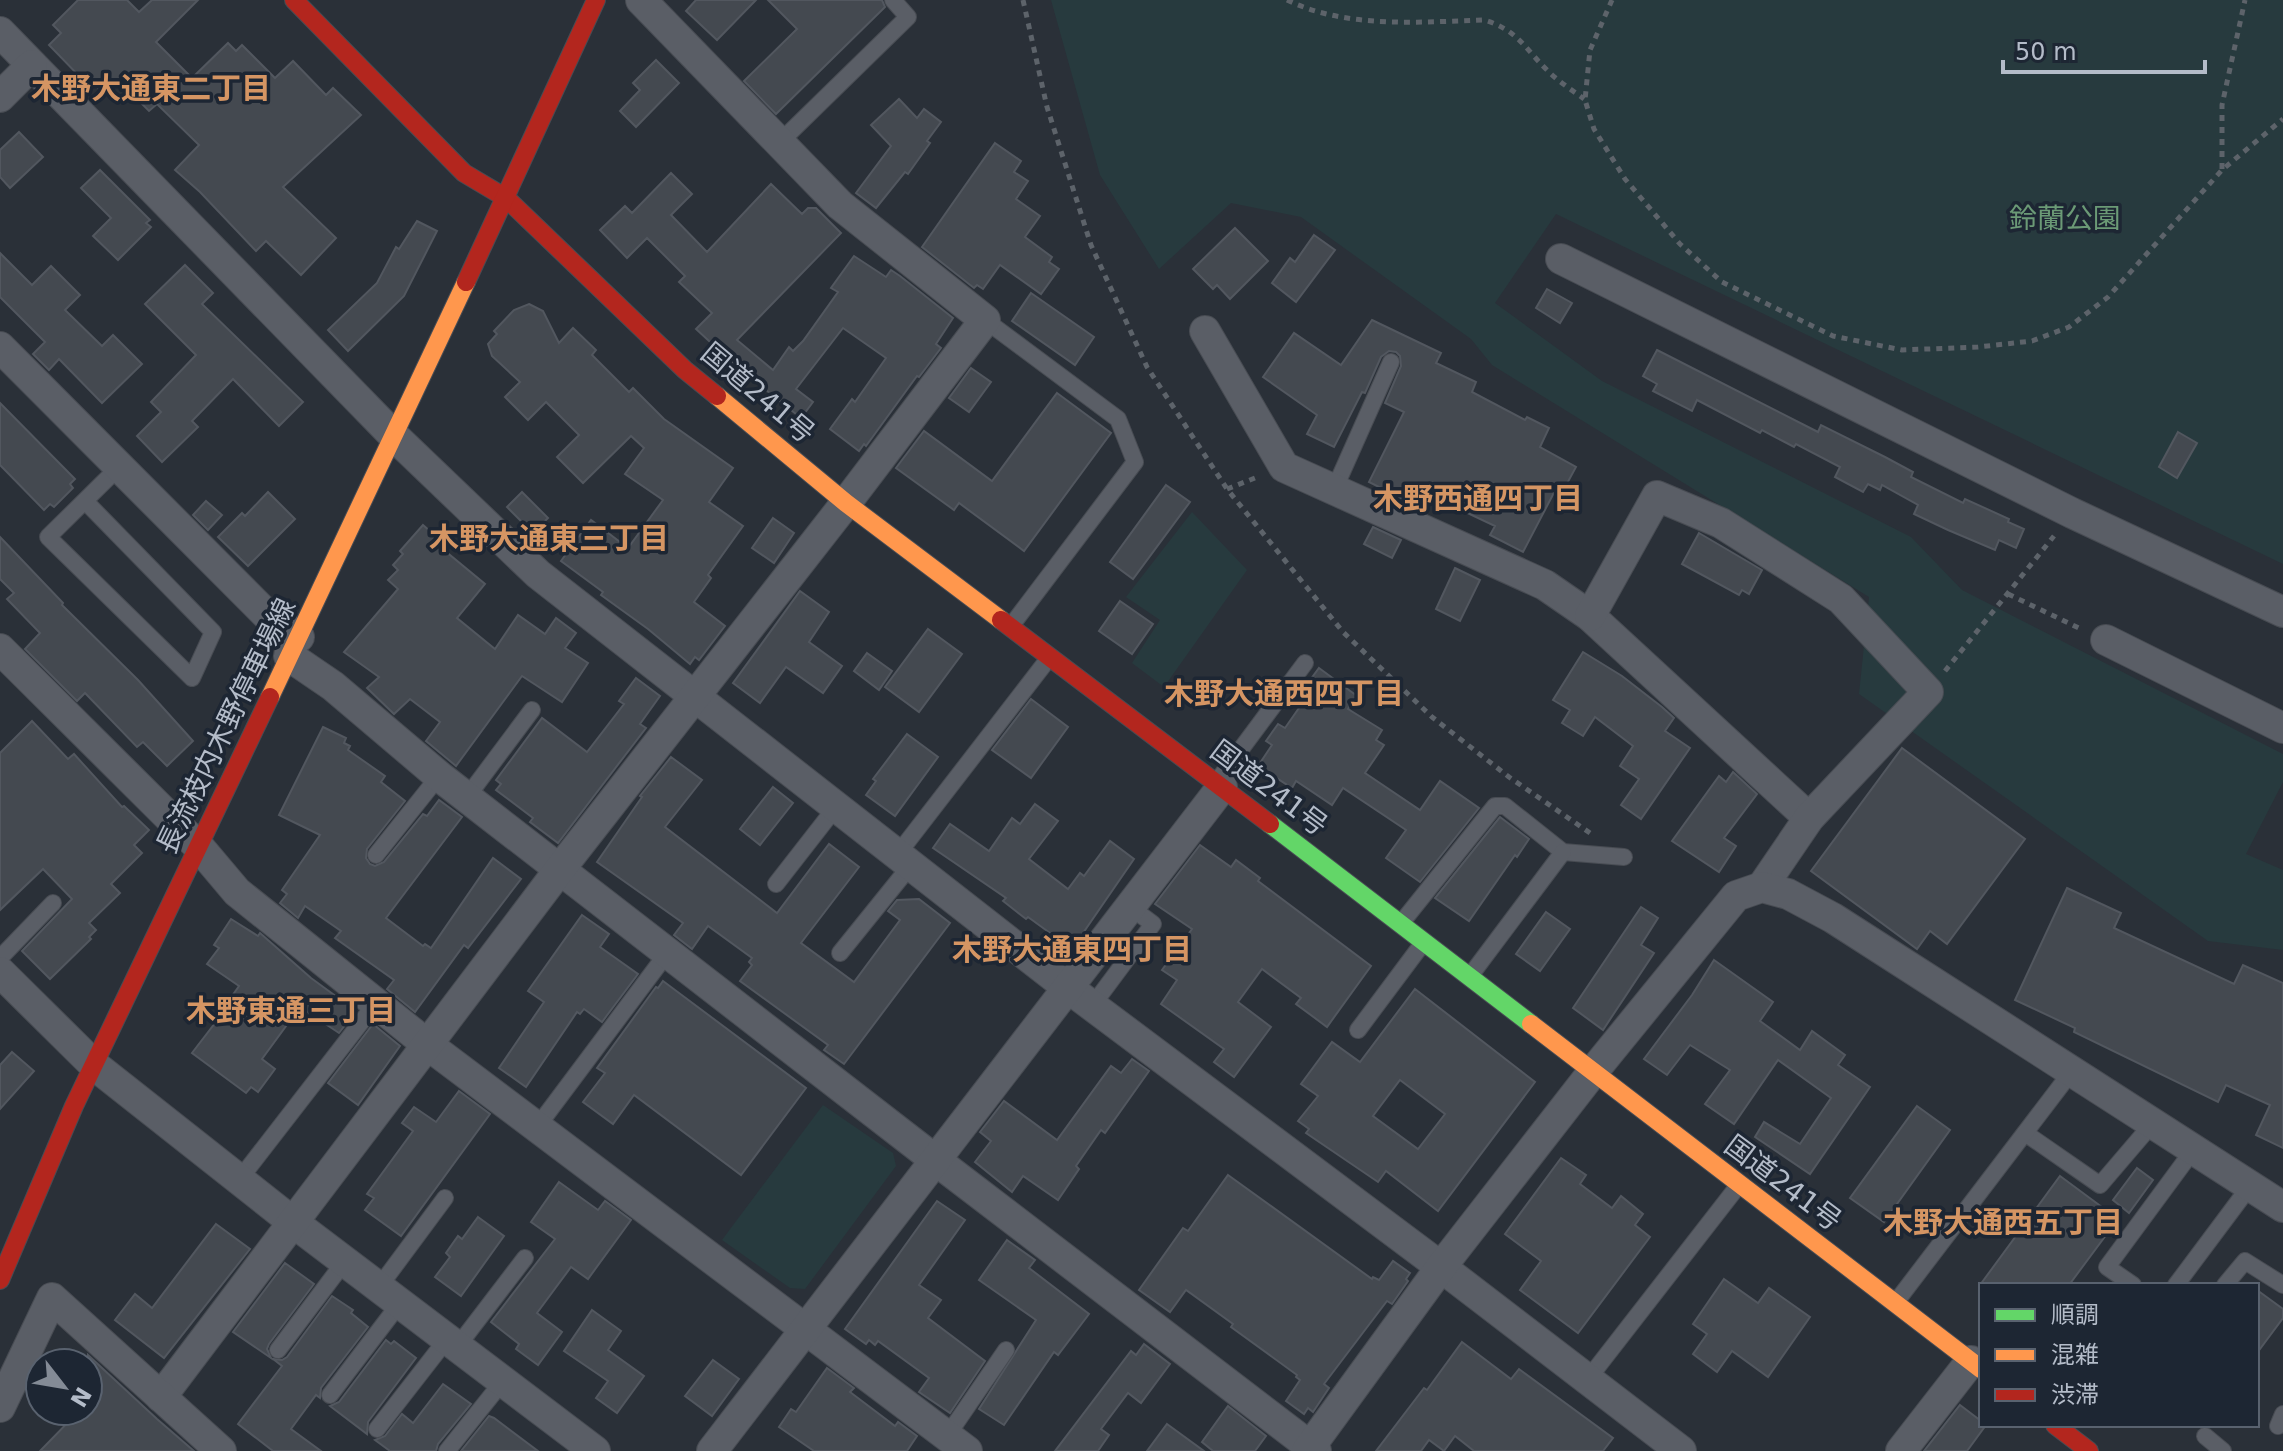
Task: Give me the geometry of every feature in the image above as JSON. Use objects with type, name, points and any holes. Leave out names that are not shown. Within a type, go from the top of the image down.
[{"type":"main road","name":"国道241号","points":[[294,0],[464,173],[506,198],[685,370],[846,503],[1976,1365]]},
{"type":"main road","name":"長流枝内木野停車場線","points":[[0,1280],[94,1065],[395,437],[596,0]]},
{"type":"main road","name":"国道241号","points":[[485,161],[506,198]]},
{"type":"main road","points":[[2058,1427],[2089,1451]]},
{"type":"street","points":[[161,1397],[560,869],[985,320],[840,205],[641,0]]},
{"type":"street","points":[[0,32],[395,437],[538,574],[1067,987],[1681,1451]]},
{"type":"street","points":[[0,97],[32,65]]},
{"type":"street","points":[[1561,259],[2072,513],[2283,612]]},
{"type":"street","points":[[1205,331],[1284,467],[1545,585],[1590,616],[1809,818]]},
{"type":"street","points":[[0,347],[267,615],[333,686],[439,776],[1311,1449],[1441,1267],[1592,1073],[1736,896],[1762,887],[1788,894],[1833,918],[2283,1207]]},
{"type":"street","points":[[1590,616],[1657,496],[1721,523],[1841,599],[1928,692],[1809,818],[1762,887]]},
{"type":"street","points":[[2106,640],[2283,728]]},
{"type":"street","points":[[0,649],[199,847],[237,892],[428,1045],[957,1443]]},
{"type":"street","points":[[712,1451],[1219,785]]},
{"type":"street","points":[[0,972],[94,1065],[294,1223],[595,1451]]},
{"type":"street","points":[[0,1407],[52,1298],[221,1451]]},
{"type":"street","points":[[1901,1451],[1976,1365]]},
{"type":"lane","points":[[779,143],[908,17],[893,0]]},
{"type":"lane","points":[[985,320],[1118,419],[1135,462],[1010,627]]},
{"type":"lane","points":[[1334,490],[1391,362]]},
{"type":"lane","points":[[85,501],[213,632],[192,678],[48,537],[120,466]]},
{"type":"lane","points":[[840,953],[1050,657]]},
{"type":"lane","points":[[1219,785],[1305,663]]},
{"type":"lane","points":[[467,797],[532,710]]},
{"type":"lane","points":[[376,855],[439,776]]},
{"type":"lane","points":[[1401,924],[1495,806],[1505,806],[1563,852],[1624,857]]},
{"type":"lane","points":[[776,884],[836,807]]},
{"type":"lane","points":[[1469,977],[1563,852]]},
{"type":"lane","points":[[0,958],[53,903]]},
{"type":"lane","points":[[1092,1006],[1153,924],[1129,906]]},
{"type":"lane","points":[[1358,1030],[1424,942]]},
{"type":"lane","points":[[537,1127],[668,952]]},
{"type":"lane","points":[[239,1180],[376,1003]]},
{"type":"lane","points":[[1895,1303],[2072,1071]]},
{"type":"lane","points":[[2025,1133],[2100,1185],[2153,1123]]},
{"type":"lane","points":[[2130,1283],[2107,1267],[2194,1149]]},
{"type":"lane","points":[[1588,1379],[1739,1185]]},
{"type":"lane","points":[[2177,1283],[2250,1186]]},
{"type":"lane","points":[[330,1395],[445,1198]]},
{"type":"lane","points":[[377,1429],[525,1258]]},
{"type":"lane","points":[[278,1350],[345,1261]]},
{"type":"lane","points":[[2227,1283],[2245,1261],[2283,1285]]},
{"type":"lane","points":[[957,1443],[1006,1350]]},
{"type":"lane","points":[[447,1451],[503,1381]]},
{"type":"lane","points":[[2205,1436],[2223,1451]]},
{"type":"path","points":[[1287,0],[1303,7],[1362,21],[1484,20],[1502,25],[1518,37],[1549,72],[1585,100]]},
{"type":"path","points":[[1612,0],[1590,50],[1585,100],[1594,129],[1625,179],[1680,244],[1722,282],[1833,336],[1902,350],[2032,341],[2069,327],[2108,297],[2222,170],[2283,119]]},
{"type":"path","points":[[2222,170],[2222,105],[2245,0]]},
{"type":"path","points":[[1928,692],[2072,513]]},
{"type":"path","points":[[2008,594],[2106,640]]},
{"type":"green space","name":"鈴蘭公園","points":[[1051,0],[2283,0],[2283,564],[1556,214],[1495,303],[1602,381],[1911,537],[1962,590],[2283,754],[2283,782],[2246,854],[2283,870],[2283,950],[2208,941],[1859,694],[1869,597],[1492,365],[1471,339],[1301,217],[1231,203],[1159,269],[1100,175]]},
{"type":"green space","points":[[1192,512],[1247,570],[1164,687],[1132,663],[1160,620],[1126,597]]},
{"type":"green space","points":[[823,1105],[893,1153],[896,1166],[805,1289],[790,1288],[722,1240]]},
{"type":"building","points":[[78,0],[127,0],[139,12],[152,0],[198,0],[156,42],[192,78],[228,43],[236,51],[242,45],[275,78],[293,61],[326,95],[333,88],[361,115],[283,187],[336,238],[301,275],[266,241],[256,251],[175,170],[199,145],[157,104],[149,111],[118,80],[104,94],[85,75],[82,79],[49,45],[61,33],[53,25]]},
{"type":"building","points":[[696,0],[756,0],[717,40],[686,11]]},
{"type":"building","points":[[768,0],[882,0],[885,7],[776,114],[744,81],[797,29]]},
{"type":"building","points":[[656,60],[679,83],[636,127],[620,111],[640,90],[633,83]]},
{"type":"building","points":[[899,99],[917,118],[924,109],[941,122],[908,174],[905,172],[876,208],[856,193],[891,146],[871,125]]},
{"type":"building","points":[[19,132],[43,157],[10,188],[0,177],[0,150]]},
{"type":"building","points":[[995,143],[1021,161],[1014,172],[1028,181],[1016,199],[1040,216],[1025,237],[1052,257],[1049,262],[1059,269],[1041,294],[1000,265],[983,289],[977,285],[974,288],[922,247]]},
{"type":"building","points":[[100,170],[150,220],[146,223],[151,227],[118,260],[93,236],[111,218],[81,188]]},
{"type":"building","points":[[671,173],[692,194],[671,215],[707,252],[771,184],[802,214],[808,208],[816,208],[841,233],[737,340],[773,370],[789,347],[793,351],[803,341],[838,292],[831,288],[854,256],[886,277],[891,270],[953,318],[936,344],[941,348],[859,451],[830,429],[852,399],[855,402],[886,358],[843,328],[796,389],[813,402],[801,418],[696,329],[712,313],[679,282],[685,276],[647,238],[627,258],[600,230],[625,206],[632,213]]},
{"type":"building","points":[[417,221],[437,231],[404,296],[348,351],[328,330],[377,283],[396,247],[399,249]]},
{"type":"building","points":[[1235,228],[1268,261],[1230,299],[1217,285],[1213,289],[1193,269]]},
{"type":"building","points":[[1314,235],[1335,250],[1296,302],[1272,283],[1290,258],[1295,262]]},
{"type":"building","points":[[0,253],[32,285],[51,266],[80,295],[65,310],[102,346],[113,335],[142,364],[102,403],[59,359],[49,370],[33,354],[45,342],[0,297]]},
{"type":"building","points":[[185,265],[213,293],[202,304],[303,402],[279,426],[233,379],[192,421],[198,427],[162,462],[137,436],[161,412],[151,402],[196,355],[145,304]]},
{"type":"building","points":[[1547,289],[1572,303],[1560,323],[1536,308]]},
{"type":"building","points":[[1031,293],[1094,337],[1075,365],[1012,321]]},
{"type":"building","points":[[529,304],[543,311],[559,343],[573,328],[596,350],[592,355],[629,392],[633,388],[664,419],[733,468],[709,502],[743,526],[708,575],[711,578],[694,602],[725,626],[699,660],[695,657],[690,664],[561,561],[591,520],[628,548],[663,500],[625,474],[644,448],[631,436],[583,483],[557,457],[579,435],[546,402],[528,420],[505,397],[520,382],[492,356],[488,344],[497,334],[494,331],[514,310]]},
{"type":"building","points":[[1372,320],[1441,353],[1436,363],[1476,382],[1472,392],[1525,420],[1527,417],[1549,428],[1540,447],[1576,467],[1564,489],[1558,485],[1523,552],[1490,535],[1495,526],[1408,485],[1401,498],[1369,482],[1404,412],[1385,403],[1401,366],[1400,356],[1396,352],[1389,351],[1381,357],[1365,393],[1362,392],[1334,447],[1307,434],[1317,415],[1263,377],[1294,333],[1341,365]]},
{"type":"building","points":[[1657,350],[1818,432],[1821,425],[1885,457],[1913,472],[1911,477],[1963,503],[1965,499],[2009,519],[2008,522],[2024,529],[2016,548],[1999,540],[1995,550],[1948,530],[1914,514],[1918,505],[1882,485],[1880,490],[1868,484],[1863,492],[1835,477],[1840,467],[1796,444],[1794,447],[1762,430],[1760,433],[1697,400],[1692,411],[1653,391],[1657,384],[1643,376]]},
{"type":"building","points":[[971,368],[991,382],[969,412],[949,398]]},
{"type":"building","points":[[1057,393],[1111,433],[1024,551],[959,503],[954,510],[896,468],[924,431],[992,481]]},
{"type":"building","points":[[0,403],[75,479],[70,484],[73,488],[54,507],[50,504],[44,510],[0,465]]},
{"type":"building","points":[[2178,432],[2197,443],[2177,478],[2159,467]]},
{"type":"building","points":[[1166,485],[1190,502],[1133,579],[1110,562]]},
{"type":"building","points":[[268,492],[295,519],[248,566],[218,537],[242,513],[245,516]]},
{"type":"building","points":[[522,492],[548,518],[533,533],[507,507]]},
{"type":"building","points":[[206,501],[222,515],[208,530],[193,515]]},
{"type":"building","points":[[773,518],[794,533],[774,563],[752,548]]},
{"type":"building","points":[[423,525],[447,546],[444,550],[485,584],[457,618],[495,649],[518,615],[545,634],[556,618],[576,633],[565,648],[588,663],[562,702],[522,676],[456,766],[426,741],[440,722],[410,699],[394,714],[367,688],[379,677],[344,652],[398,589],[388,580],[398,570],[393,565],[403,554],[400,551]]},
{"type":"building","points":[[1373,527],[1401,540],[1392,558],[1364,544]]},
{"type":"building","points":[[1699,533],[1762,570],[1749,594],[1742,590],[1739,595],[1682,564]]},
{"type":"building","points":[[0,537],[193,741],[167,766],[143,742],[137,747],[85,693],[77,701],[25,649],[40,633],[7,599],[14,593],[0,579]]},
{"type":"building","points":[[1455,568],[1480,580],[1460,621],[1436,609]]},
{"type":"building","points":[[800,591],[829,612],[809,642],[842,666],[823,693],[786,667],[760,703],[733,683]]},
{"type":"building","points":[[1120,601],[1153,624],[1132,654],[1099,631]]},
{"type":"building","points":[[928,629],[962,654],[919,712],[885,687]]},
{"type":"building","points":[[1583,652],[1622,676],[1662,707],[1674,718],[1665,731],[1690,748],[1641,819],[1621,805],[1639,779],[1620,766],[1633,746],[1595,717],[1583,736],[1562,723],[1570,710],[1553,700]]},
{"type":"building","points":[[867,653],[892,671],[879,690],[854,671]]},
{"type":"building","points":[[1319,668],[1357,696],[1348,709],[1382,730],[1376,740],[1384,745],[1365,773],[1420,810],[1440,781],[1479,808],[1420,882],[1386,858],[1406,830],[1343,788],[1332,805],[1296,781],[1292,788],[1258,766],[1272,745],[1266,741],[1278,724],[1285,728],[1308,695],[1302,691]]},
{"type":"building","points":[[636,678],[660,696],[640,724],[646,728],[558,843],[530,822],[533,818],[496,790],[501,784],[496,780],[542,718],[587,752],[624,704],[619,701]]},
{"type":"building","points":[[1031,699],[1068,727],[1031,778],[992,750]]},
{"type":"building","points":[[32,721],[68,759],[74,754],[122,807],[149,830],[134,845],[142,853],[111,884],[120,893],[89,923],[96,930],[89,937],[91,939],[50,979],[22,951],[72,899],[43,869],[0,910],[0,753]]},
{"type":"building","points":[[323,727],[346,738],[344,743],[350,746],[348,750],[385,776],[381,782],[405,801],[367,849],[366,858],[370,864],[375,866],[384,862],[423,814],[427,816],[439,800],[462,817],[386,918],[423,946],[425,944],[431,948],[493,858],[521,879],[468,948],[464,945],[415,1012],[387,989],[394,980],[335,938],[341,931],[305,906],[298,918],[280,903],[287,894],[282,890],[320,835],[279,815]]},
{"type":"building","points":[[907,734],[938,757],[895,816],[866,795],[876,781],[873,779]]},
{"type":"building","points":[[1902,748],[2025,839],[1947,944],[1930,931],[1917,949],[1811,871]]},
{"type":"building","points":[[671,757],[702,780],[665,827],[777,913],[829,844],[859,867],[801,943],[854,982],[900,920],[888,911],[897,900],[919,899],[950,923],[844,1064],[824,1050],[828,1045],[740,981],[752,965],[749,962],[752,958],[708,926],[692,949],[674,935],[683,923],[597,862],[640,796]]},
{"type":"building","points":[[1733,772],[1757,794],[1724,838],[1736,846],[1719,872],[1672,841],[1719,776],[1726,782]]},
{"type":"building","points":[[773,787],[793,803],[760,845],[740,829]]},
{"type":"building","points":[[1035,804],[1058,821],[1029,859],[1068,889],[1080,873],[1084,876],[1110,841],[1134,859],[1072,949],[1028,917],[1026,919],[1003,901],[1006,898],[933,848],[950,824],[989,851],[1012,818],[1020,824]]},
{"type":"building","points":[[1500,817],[1529,839],[1469,921],[1435,898]]},
{"type":"building","points":[[1200,845],[1231,867],[1236,860],[1260,878],[1258,881],[1371,966],[1327,1027],[1296,1004],[1301,998],[1262,969],[1238,1002],[1271,1027],[1234,1077],[1214,1062],[1224,1049],[1161,1004],[1177,980],[1162,970],[1192,929],[1155,904]]},
{"type":"building","points":[[2067,888],[2121,913],[2114,928],[2234,984],[2243,965],[2283,983],[2283,1148],[2256,1135],[2270,1105],[2226,1085],[2218,1102],[2015,1000]]},
{"type":"building","points":[[1641,907],[1658,918],[1641,945],[1654,953],[1603,1030],[1573,1008]]},
{"type":"building","points":[[1546,912],[1570,929],[1540,971],[1516,954]]},
{"type":"building","points":[[582,915],[609,934],[600,947],[638,974],[602,1022],[584,1009],[580,1014],[577,1012],[526,1087],[499,1068],[544,1002],[528,991]]},
{"type":"building","points":[[231,919],[258,936],[260,933],[311,978],[356,1011],[339,1033],[300,1007],[262,1059],[275,1069],[258,1092],[251,1087],[246,1093],[192,1053],[232,1001],[230,999],[239,986],[207,964],[219,948],[214,945]]},
{"type":"building","points":[[1714,960],[1773,1002],[1760,1021],[1800,1050],[1812,1031],[1845,1055],[1838,1065],[1870,1087],[1810,1174],[1755,1137],[1764,1122],[1800,1144],[1831,1098],[1778,1060],[1734,1124],[1705,1104],[1730,1070],[1690,1045],[1667,1075],[1644,1059]]},
{"type":"building","points":[[663,981],[806,1088],[741,1175],[634,1095],[613,1124],[583,1102],[605,1073],[597,1068]]},
{"type":"building","points":[[1415,989],[1535,1082],[1438,1211],[1386,1171],[1378,1182],[1306,1133],[1309,1129],[1298,1121],[1318,1096],[1301,1084],[1332,1042],[1360,1062]],"holes":[[[1400,1080],[1445,1114],[1418,1149],[1373,1116]]]},
{"type":"building","points":[[373,1024],[400,1046],[358,1105],[328,1083]]},
{"type":"building","points":[[12,1052],[34,1071],[0,1109],[0,1065]]},
{"type":"building","points":[[1132,1059],[1149,1071],[1105,1133],[1101,1130],[1076,1166],[1079,1169],[1058,1200],[1023,1176],[1012,1192],[975,1162],[991,1141],[980,1132],[1004,1101],[1057,1140],[1111,1066],[1121,1073]]},
{"type":"building","points":[[459,1091],[490,1114],[401,1236],[365,1210],[374,1198],[367,1194],[413,1131],[402,1123],[414,1107],[436,1122]]},
{"type":"building","points":[[1917,1106],[1950,1130],[1884,1222],[1850,1198]]},
{"type":"building","points":[[1561,1158],[1586,1175],[1580,1184],[1612,1208],[1621,1196],[1643,1214],[1635,1225],[1650,1237],[1578,1333],[1520,1290],[1541,1261],[1505,1234]]},
{"type":"building","points":[[2137,1168],[2153,1180],[2129,1213],[2113,1200]]},
{"type":"building","points":[[1228,1175],[1372,1279],[1379,1280],[1393,1261],[1410,1273],[1392,1304],[1387,1301],[1324,1384],[1329,1388],[1313,1412],[1308,1408],[1304,1414],[1286,1401],[1300,1380],[1297,1375],[1186,1290],[1170,1312],[1139,1290],[1183,1228],[1188,1231]]},
{"type":"building","points":[[2060,1176],[2118,1219],[2070,1283],[1981,1283]]},
{"type":"building","points":[[559,1182],[598,1210],[605,1201],[631,1220],[588,1279],[571,1267],[537,1313],[562,1332],[538,1365],[516,1349],[519,1344],[491,1322],[555,1239],[531,1222]]},
{"type":"building","points":[[937,1201],[965,1220],[919,1285],[941,1300],[928,1318],[985,1361],[950,1413],[919,1392],[929,1378],[878,1341],[875,1345],[869,1340],[866,1344],[845,1329]]},
{"type":"building","points":[[478,1217],[504,1236],[461,1296],[435,1277],[450,1257],[446,1253],[458,1236],[462,1239]]},
{"type":"building","points":[[216,1224],[250,1249],[164,1358],[115,1320],[135,1294],[152,1308]]},
{"type":"building","points":[[1007,1240],[1035,1260],[1029,1268],[1089,1314],[1058,1355],[1054,1352],[1004,1425],[979,1409],[1036,1320],[979,1280]]},
{"type":"building","points":[[285,1263],[314,1284],[269,1344],[267,1349],[271,1358],[233,1332]]},
{"type":"building","points":[[1724,1279],[1758,1303],[1769,1288],[1810,1317],[1768,1377],[1732,1351],[1717,1372],[1693,1354],[1707,1334],[1693,1324]]},
{"type":"building","points":[[2259,1291],[2283,1309],[2283,1318],[2259,1350]]},
{"type":"building","points":[[332,1296],[353,1310],[351,1313],[368,1327],[321,1388],[320,1398],[316,1395],[291,1429],[321,1451],[273,1451],[238,1424],[282,1366],[273,1359],[287,1357]]},
{"type":"building","points":[[592,1310],[621,1331],[608,1350],[644,1376],[617,1413],[596,1398],[608,1381],[564,1351]]},
{"type":"building","points":[[386,1340],[391,1344],[394,1341],[416,1358],[368,1422],[367,1434],[330,1406],[339,1402]]},
{"type":"building","points":[[1462,1342],[1511,1379],[1519,1369],[1613,1438],[1603,1451],[1474,1451],[1455,1436],[1444,1451],[1429,1440],[1421,1451],[1376,1451]]},
{"type":"building","points":[[1144,1344],[1170,1364],[1141,1403],[1128,1393],[1101,1429],[1109,1435],[1098,1451],[1055,1451],[1131,1351],[1136,1355]]},
{"type":"building","points":[[713,1360],[739,1379],[712,1416],[685,1396]]},
{"type":"building","points":[[827,1368],[854,1388],[850,1392],[895,1426],[898,1422],[917,1436],[907,1451],[814,1451],[779,1427],[791,1409],[796,1412]]},
{"type":"building","points":[[104,1370],[194,1451],[40,1451],[63,1427],[104,1427]]},
{"type":"building","points":[[443,1384],[471,1404],[438,1444],[436,1451],[390,1451],[375,1440],[385,1436],[402,1414],[413,1423]]},
{"type":"building","points":[[1960,1405],[1979,1419],[1979,1427],[1985,1427],[1967,1451],[1924,1451]]},
{"type":"building","points":[[1228,1406],[1266,1436],[1255,1451],[1213,1451],[1202,1442]]},
{"type":"building","points":[[489,1416],[494,1418],[538,1451],[461,1451]]},
{"type":"building","points":[[1167,1424],[1204,1451],[1147,1451]]},
{"type":"traffic: fast","points":[[1270,824],[1531,1024]]},
{"type":"traffic: slow","points":[[270,697],[466,282]]},
{"type":"traffic: slow","points":[[717,396],[846,503],[1001,620]]},
{"type":"traffic: slow","points":[[1531,1024],[1979,1367]]},
{"type":"traffic: jam","points":[[294,0],[464,173],[506,198],[685,370],[717,396]]},
{"type":"traffic: jam","points":[[466,282],[596,0]]},
{"type":"traffic: jam","points":[[1001,620],[1270,824]]},
{"type":"traffic: jam","points":[[0,1280],[74,1106],[270,697]]},
{"type":"traffic: jam","points":[[2058,1427],[2089,1451]]},
{"type":"district","name":"木野大通東二丁目","points":[[151,88]]},
{"type":"district","name":"木野西通四丁目","points":[[1478,498]]},
{"type":"district","name":"木野大通東三丁目","points":[[549,538]]},
{"type":"district","name":"木野大通西四丁目","points":[[1284,693]]},
{"type":"district","name":"木野大通東四丁目","points":[[1072,949]]},
{"type":"district","name":"木野東通三丁目","points":[[291,1010]]},
{"type":"district","name":"木野大通西五丁目","points":[[2003,1222]]}]
